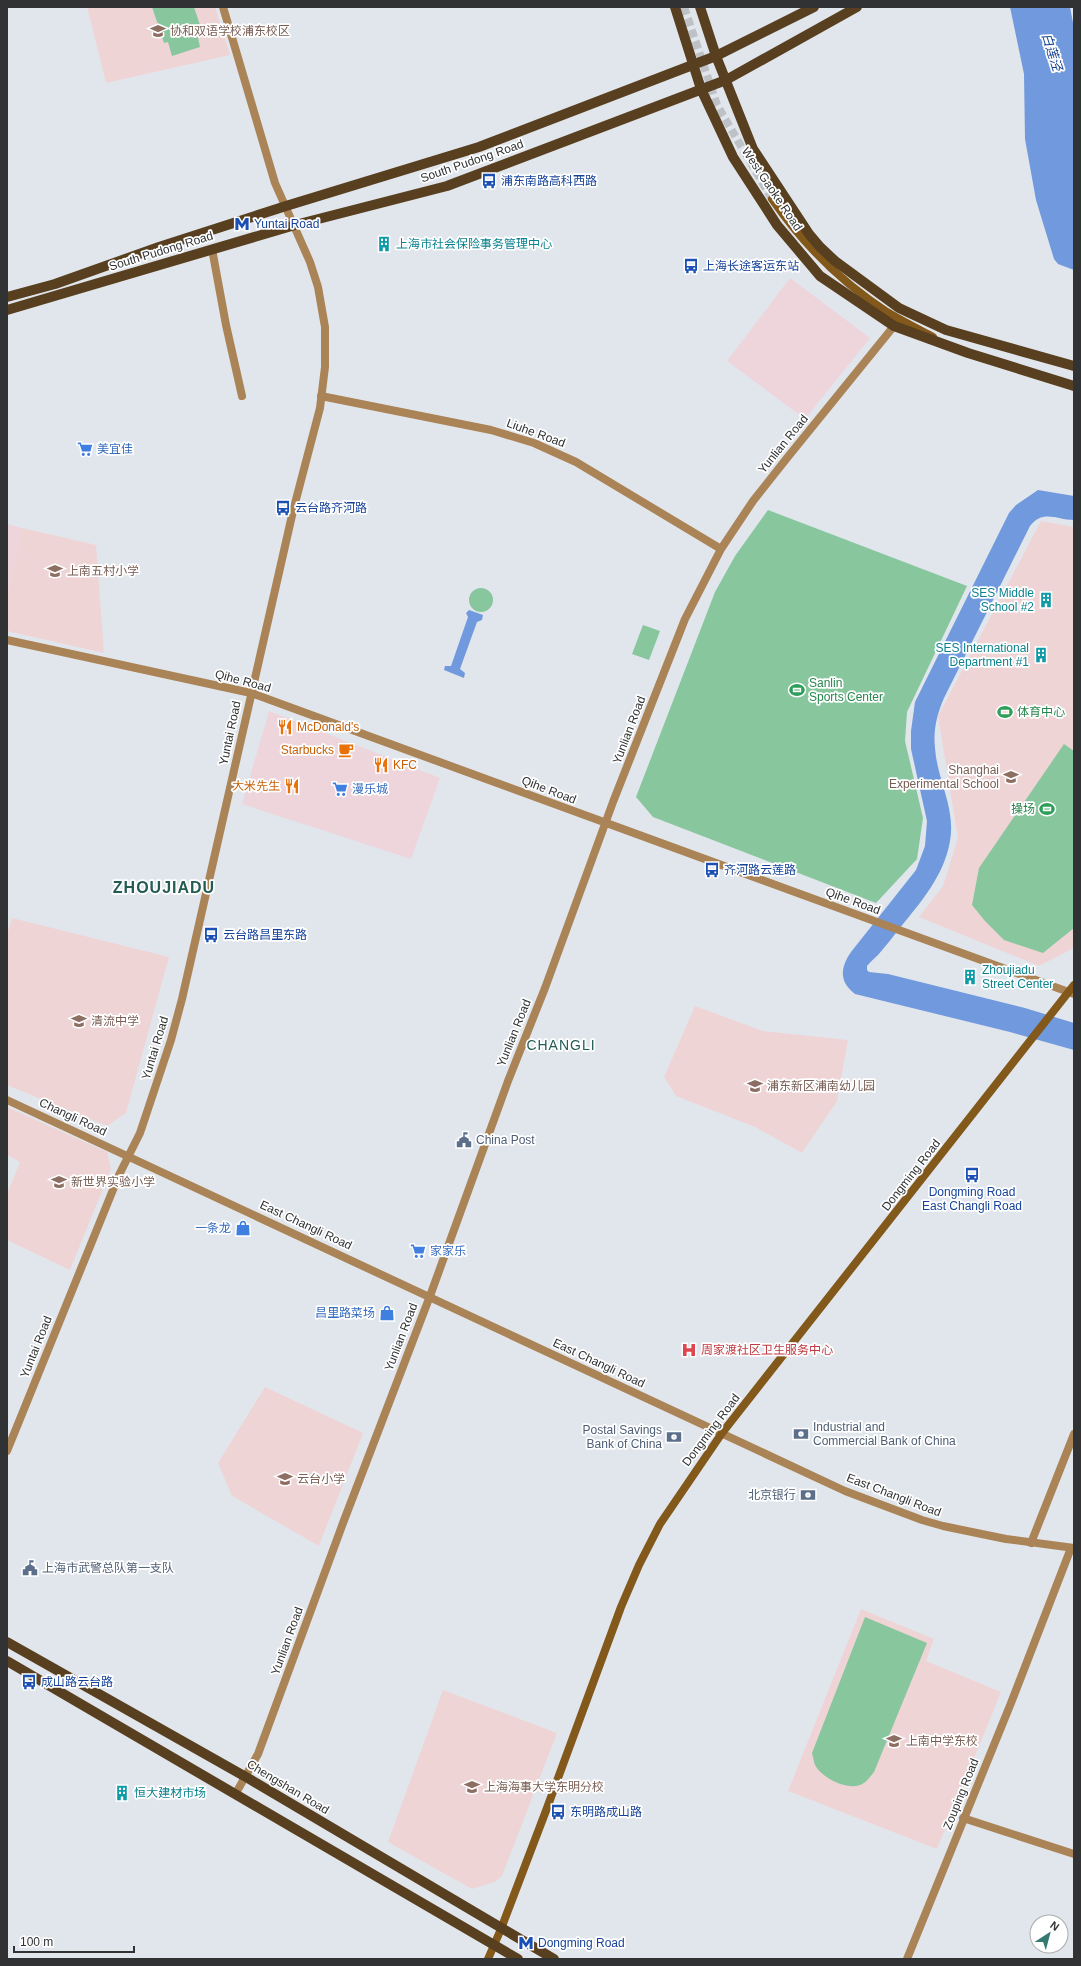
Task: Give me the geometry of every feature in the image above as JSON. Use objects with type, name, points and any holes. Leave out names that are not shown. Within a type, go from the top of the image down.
[{"type":"main road","name":"West Gaoke Road","points":[[675,7],[701,89],[733,157],[777,225],[820,276],[894,326],[952,347],[1074,386]]},
{"type":"main road","name":"West Gaoke Road","points":[[700,7],[716,56],[753,149],[809,234],[835,261],[899,308],[946,330],[1074,366]]},
{"type":"main road","name":"South Pudong Road","points":[[7,297],[55,284],[159,247],[286,206],[479,147],[716,56],[814,7]]},
{"type":"main road","name":"South Pudong Road","points":[[7,310],[295,225],[447,186],[726,80],[857,7]]},
{"type":"main road","points":[[772,199],[801,238],[829,268],[888,312],[952,347]]},
{"type":"main road","name":"Dongming Road","points":[[488,1959],[502,1929],[629,1586],[660,1524],[722,1433],[1056,1009],[1071,993],[1074,985]]},
{"type":"main road","name":"Chengshan Road","points":[[7,1642],[246,1777],[554,1959]]},
{"type":"main road","points":[[7,1661],[236,1793],[518,1959]]},
{"type":"street","name":"Yuntai Road","points":[[7,1451],[119,1175],[140,1133],[171,1040],[208,889],[293,511],[320,408],[326,354],[324,314],[314,274],[295,225],[276,183],[223,7]]},
{"type":"street","points":[[212,249],[226,325],[242,396]]},
{"type":"street","name":"Yunlian Road","points":[[236,1793],[258,1754],[343,1523],[430,1296],[508,1081],[545,988],[605,823],[685,619],[721,549],[773,475],[894,326]]},
{"type":"street","name":"Liuhe Road","points":[[321,396],[491,430],[534,443],[576,462],[721,549]]},
{"type":"street","name":"Qihe Road","points":[[7,640],[251,693],[1071,993]]},
{"type":"street","name":"Changli Road","points":[[7,1100],[129,1156]]},
{"type":"street","name":"East Changli Road","points":[[129,1156],[845,1491],[922,1520],[985,1536],[1072,1548]]},
{"type":"street","points":[[1031,1543],[1074,1434]]},
{"type":"street","name":"Zouping Road","points":[[907,1959],[1072,1548]]},
{"type":"street","points":[[964,1818],[1074,1854]]},
{"type":"shaded area","name":"协和双语学校浦东校区","points":[[87,7],[215,7],[230,55],[106,83]]},
{"type":"shaded area","points":[[790,278],[870,338],[805,419],[727,361]]},
{"type":"shaded area","name":"Shanghai Experimental School","points":[[1041,521],[1074,527],[1074,948],[1039,966],[919,917],[943,886],[958,838],[938,716]]},
{"type":"shaded area","points":[[7,524],[22,528],[7,598]]},
{"type":"shaded area","name":"上南五村小学","points":[[22,528],[96,545],[104,653],[7,631],[7,598]]},
{"type":"shaded area","name":"漫乐城","points":[[269,711],[440,778],[411,859],[242,804]]},
{"type":"shaded area","name":"清流中学","points":[[12,918],[169,957],[126,1113],[107,1126],[7,1085],[7,934]]},
{"type":"shaded area","name":"浦东新区浦南幼儿园","points":[[695,1006],[763,1031],[848,1040],[837,1101],[802,1153],[755,1127],[676,1096],[664,1077]]},
{"type":"shaded area","name":"新世界实验小学","points":[[7,1107],[107,1152],[111,1169],[70,1270],[7,1240],[7,1194],[20,1162],[7,1155]]},
{"type":"shaded area","name":"云台小学","points":[[265,1387],[363,1433],[319,1546],[232,1496],[218,1463]]},
{"type":"shaded area","name":"上南中学东校","points":[[861,1609],[934,1639],[926,1661],[1001,1692],[937,1849],[788,1791]]},
{"type":"shaded area","name":"上海海事大学东明分校","points":[[443,1690],[557,1733],[502,1876],[495,1882],[472,1889],[388,1842]]},
{"type":"green space","points":[[152,7],[194,7],[202,31],[197,33],[200,47],[172,56],[168,42],[164,43]]},
{"type":"green space","name":"Sanlin Sports Center","points":[[768,510],[967,586],[907,712],[905,741],[923,818],[917,859],[876,903],[653,817],[636,797],[715,592],[735,556]]},
{"type":"green space","points":[[481,588],[489,592],[493,600],[489,608],[481,612],[473,608],[469,600],[473,592]]},
{"type":"green space","points":[[643,625],[660,631],[649,660],[632,654]]},
{"type":"green space","name":"操场","points":[[1064,744],[1074,751],[1074,928],[1043,953],[1004,940],[985,921],[972,905],[979,868]]},
{"type":"green space","points":[[865,1617],[927,1643],[874,1772],[868,1780],[862,1784],[848,1786],[835,1782],[818,1770],[812,1753]]},
{"type":"water","name":"白莲泾","points":[[1010,7],[1070,7],[1074,28],[1074,270],[1058,264],[1054,259],[1036,200],[1025,139],[1024,74]]},
{"type":"water","points":[[1038,490],[1074,496],[1074,520],[1045,517],[1035,521],[1030,526],[944,698],[936,722],[935,741],[936,760],[950,817],[951,829],[947,854],[943,866],[930,888],[886,946],[867,966],[867,970],[869,972],[888,974],[1025,1008],[1074,1023],[1074,1050],[1010,1032],[855,994],[846,985],[843,974],[843,969],[847,958],[851,952],[916,870],[925,846],[927,821],[911,749],[911,731],[915,702],[1009,513],[1016,505]]},
{"type":"water","points":[[469,610],[483,615],[482,620],[477,622],[460,669],[465,673],[464,678],[444,670],[445,666],[451,666],[468,617],[466,613]]},
{"type":"tunnel","points":[[684,7],[717,105],[772,199]]},
{"type":"place","name":"协和双语学校浦东校区","points":[[158,31]]},
{"type":"place","name":"浦东南路高科西路","points":[[489,181]]},
{"type":"place","name":"Yuntai Road","points":[[242,224]]},
{"type":"place","name":"上海市社会保险事务管理中心","points":[[384,244]]},
{"type":"place","name":"上海长途客运东站","points":[[691,266]]},
{"type":"place","name":"美宜佳","points":[[85,449]]},
{"type":"place","name":"云台路齐河路","points":[[283,508]]},
{"type":"place","name":"上南五村小学","points":[[55,571]]},
{"type":"place","name":"SES Middle School #2","points":[[1046,600]]},
{"type":"place","name":"SES International Department #1","points":[[1041,655]]},
{"type":"place","name":"Sanlin Sports Center","points":[[797,690]]},
{"type":"place","name":"体育中心","points":[[1005,712]]},
{"type":"place","name":"McDonald's","points":[[285,727]]},
{"type":"place","name":"Starbucks","points":[[346,750]]},
{"type":"place","name":"KFC","points":[[381,765]]},
{"type":"place","name":"Shanghai Experimental School","points":[[1011,777]]},
{"type":"place","name":"大米先生","points":[[292,786]]},
{"type":"place","name":"漫乐城","points":[[340,789]]},
{"type":"place","name":"操场","points":[[1047,809]]},
{"type":"place","name":"齐河路云莲路","points":[[712,870]]},
{"type":"place","name":"云台路昌里东路","points":[[211,935]]},
{"type":"place","name":"Zhoujiadu Street Center","points":[[970,977]]},
{"type":"place","name":"清流中学","points":[[79,1021]]},
{"type":"place","name":"浦东新区浦南幼儿园","points":[[755,1086]]},
{"type":"place","name":"China Post","points":[[464,1140]]},
{"type":"place","name":"Dongming Road East Changli Road","points":[[972,1175]]},
{"type":"place","name":"新世界实验小学","points":[[59,1182]]},
{"type":"place","name":"一条龙","points":[[243,1228]]},
{"type":"place","name":"家家乐","points":[[418,1251]]},
{"type":"place","name":"昌里路菜场","points":[[387,1313]]},
{"type":"place","name":"周家渡社区卫生服务中心","points":[[689,1350]]},
{"type":"place","name":"Industrial and Commercial Bank of China","points":[[801,1434]]},
{"type":"place","name":"Postal Savings Bank of China","points":[[674,1437]]},
{"type":"place","name":"云台小学","points":[[285,1479]]},
{"type":"place","name":"北京银行","points":[[808,1495]]},
{"type":"place","name":"上海市武警总队第一支队","points":[[30,1568]]},
{"type":"place","name":"成山路云台路","points":[[29,1682]]},
{"type":"place","name":"上南中学东校","points":[[894,1741]]},
{"type":"place","name":"上海海事大学东明分校","points":[[472,1787]]},
{"type":"place","name":"恒大建材市场","points":[[122,1793]]},
{"type":"place","name":"东明路成山路","points":[[558,1812]]},
{"type":"place","name":"Dongming Road","points":[[526,1943]]},
{"type":"district","name":"ZHOUJIADU","points":[[164,887]]},
{"type":"district","name":"CHANGLI","points":[[561,1045]]}]
